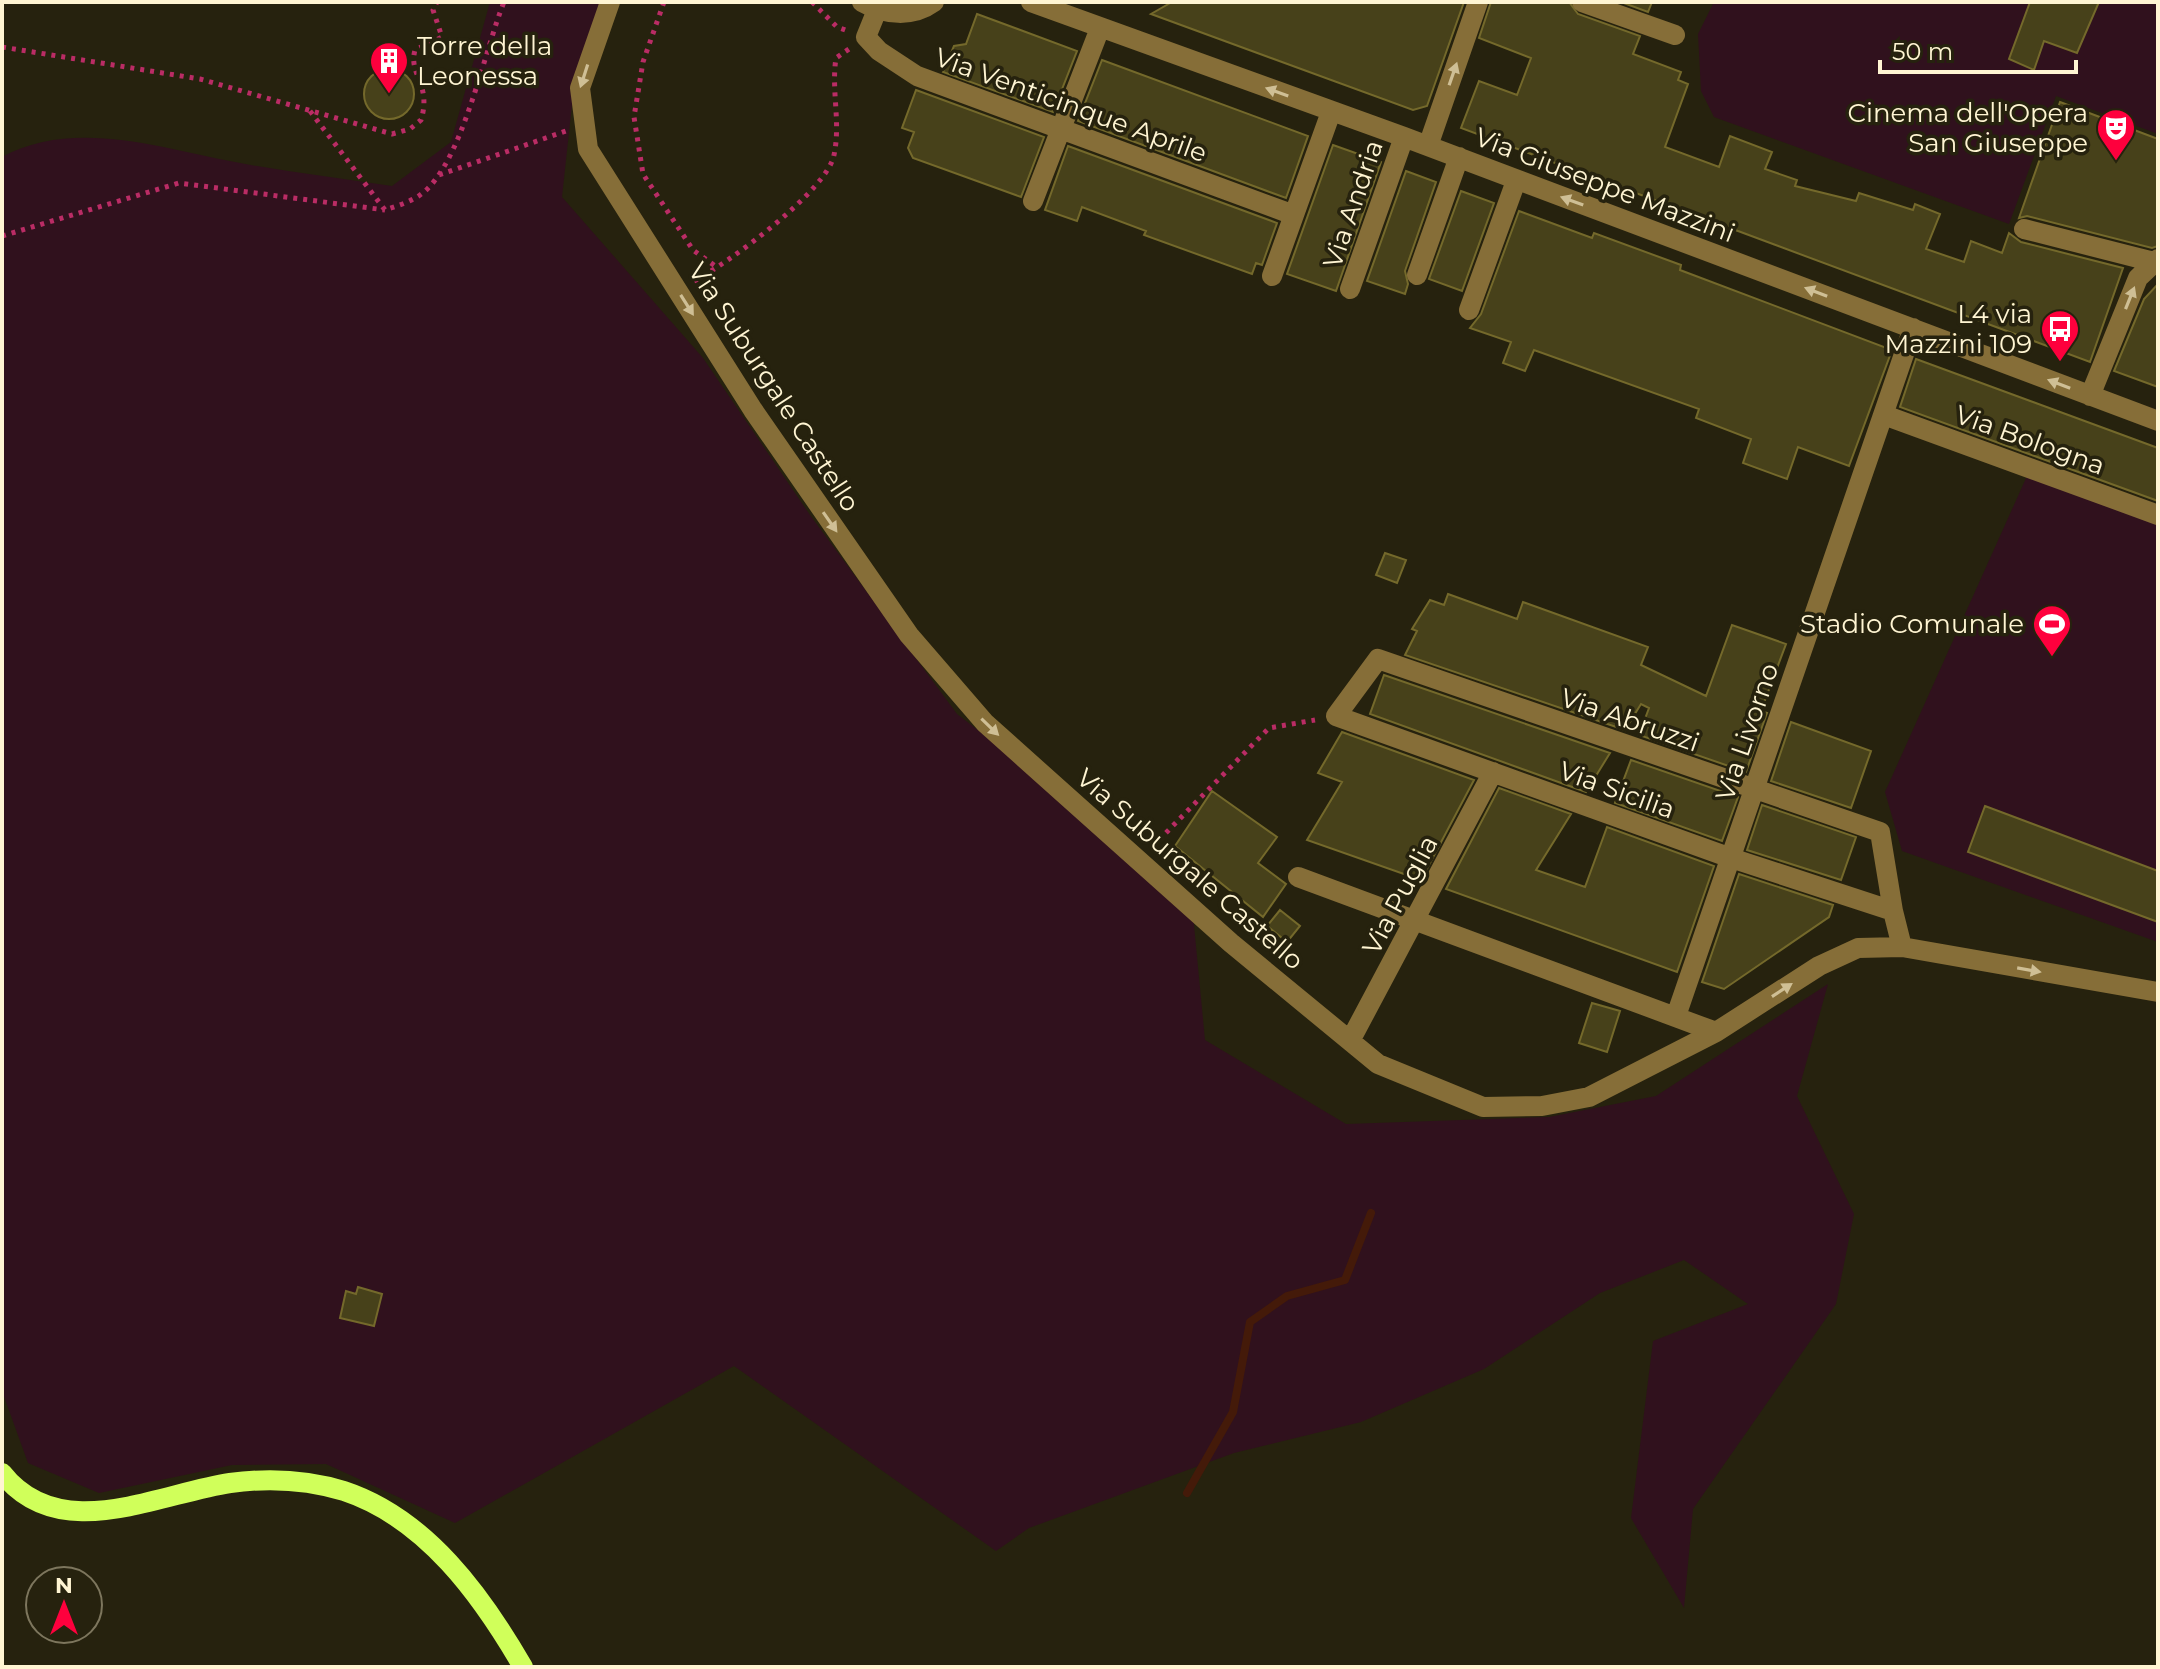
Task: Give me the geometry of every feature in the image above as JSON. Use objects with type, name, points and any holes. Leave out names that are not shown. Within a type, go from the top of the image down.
[{"type":"main road","points":[[2,1473],[27,1498],[55,1509],[74,1511],[113,1509],[249,1481],[315,1484],[344,1491],[395,1516],[431,1544],[487,1612],[523,1667]]},
{"type":"street","name":"Via Suburgale Castello","points":[[610,2],[580,88],[588,149],[753,410],[909,635],[985,723],[1139,861],[1378,1064],[1483,1107],[1542,1106],[1589,1097],[1716,1032],[1819,966],[1858,948],[1902,947],[2158,992]]},
{"type":"street","points":[[866,37],[869,6],[901,14],[925,9],[934,2]]},
{"type":"street","name":"Via Giuseppe Mazzini","points":[[1031,2],[1459,157],[2158,421]]},
{"type":"street","points":[[1428,146],[1478,2]]},
{"type":"street","points":[[1582,2],[1675,35]]},
{"type":"street","points":[[1033,201],[1100,28]]},
{"type":"street","name":"Via Venticinque Aprile","points":[[866,37],[879,51],[917,76],[1294,215]]},
{"type":"street","points":[[1272,276],[1331,112]]},
{"type":"street","name":"Via Andria","points":[[1350,289],[1404,137]]},
{"type":"street","points":[[1417,275],[1459,157]]},
{"type":"street","points":[[1469,310],[1516,181]]},
{"type":"street","points":[[2024,229],[2156,260]]},
{"type":"street","points":[[2090,396],[2138,278],[2156,260]]},
{"type":"street","name":"Via Livorno","points":[[1676,1016],[1913,328]]},
{"type":"street","name":"Via Bologna","points":[[1884,415],[2158,515]]},
{"type":"street","name":"Via Abruzzi","points":[[1336,716],[1378,659],[1880,832],[1893,911]]},
{"type":"street","name":"Via Sicilia","points":[[1336,716],[1731,858],[1893,911]]},
{"type":"street","name":"Via Puglia","points":[[1350,1041],[1493,772]]},
{"type":"street","points":[[1298,877],[1716,1032]]},
{"type":"street","points":[[1893,911],[1902,947]]},
{"type":"path","points":[[2,47],[149,68],[392,134],[410,129],[421,120],[425,89],[412,58],[415,50],[442,37],[433,10],[437,2]]},
{"type":"path","points":[[2,236],[179,183],[385,210],[422,194],[438,175],[466,118],[504,2]]},
{"type":"path","points":[[664,2],[643,62],[634,117],[643,174],[693,250],[719,268]]},
{"type":"path","points":[[812,2],[837,27],[866,37]]},
{"type":"path","points":[[677,289],[719,268],[815,188],[833,160],[839,125],[832,86],[836,58],[866,37]]},
{"type":"path","points":[[309,110],[385,210]]},
{"type":"path","points":[[438,175],[584,124]]},
{"type":"path","points":[[1139,861],[1269,728],[1336,716]]},
{"type":"shaded area","points":[[490,2],[606,2],[574,86],[562,197],[703,358],[810,515],[957,714],[1191,894],[1205,1040],[1346,1124],[1549,1117],[1656,1096],[1828,984],[1797,1096],[1854,1214],[1836,1304],[1693,1509],[1684,1608],[1631,1518],[1653,1341],[1748,1304],[1684,1260],[1600,1293],[1484,1369],[1361,1422],[1234,1453],[1029,1528],[996,1551],[734,1366],[455,1523],[326,1464],[232,1465],[99,1493],[28,1463],[2,1391],[2,157],[30,145],[58,139],[117,140],[254,166],[392,186],[451,142]]},
{"type":"shaded area","points":[[1714,2],[2158,2],[2158,134],[2056,96],[2009,224],[1714,117],[1701,91],[1698,34]]},
{"type":"shaded area","name":"Stadio Comunale","points":[[2027,476],[2158,523],[2158,942],[1902,851],[1885,792]]},
{"type":"building","points":[[1172,2],[1464,2],[1427,106],[1413,110],[1151,14]]},
{"type":"building","points":[[1491,2],[1569,2],[1578,14],[1640,36],[1633,54],[1681,72],[1678,80],[1688,84],[1665,147],[1719,167],[1730,136],[1772,152],[1765,169],[1797,180],[1795,186],[1856,201],[1859,193],[1913,210],[1915,204],[1940,214],[1926,249],[1964,262],[1971,241],[2002,253],[2009,233],[2021,242],[2123,268],[2090,362],[1461,128],[1479,81],[1517,95],[1531,58],[1479,38]]},
{"type":"building","points":[[1621,2],[1652,2],[1648,12]]},
{"type":"building","points":[[2030,2],[2099,2],[2077,53],[2044,41],[2034,70],[2009,59]]},
{"type":"building","points":[[977,14],[1077,51],[1053,112],[943,72],[954,46],[966,44]]},
{"type":"building","points":[[1102,60],[1308,136],[1286,198],[1078,121]]},
{"type":"building","name":"Torre della Leonessa","points":[[389,69],[407,76],[414,94],[407,112],[389,119],[371,112],[364,94],[371,76]]},
{"type":"building","points":[[916,90],[1044,137],[1021,197],[913,158],[908,148],[914,132],[902,128]]},
{"type":"building","points":[[2060,102],[2158,139],[2158,246],[2152,248],[2027,216],[2019,218]]},
{"type":"building","points":[[1333,145],[1381,162],[1336,291],[1287,274]]},
{"type":"building","points":[[1068,146],[1277,223],[1262,265],[1256,263],[1252,274],[1144,235],[1146,231],[1082,207],[1077,221],[1045,210]]},
{"type":"building","points":[[1406,171],[1436,182],[1405,271],[1408,284],[1405,294],[1367,281]]},
{"type":"building","points":[[1461,191],[1494,203],[1462,291],[1429,279]]},
{"type":"building","points":[[1519,211],[1592,238],[1594,233],[1681,265],[1680,270],[1892,350],[1849,466],[1798,447],[1787,479],[1743,463],[1751,439],[1696,418],[1699,409],[1534,350],[1525,371],[1503,363],[1511,342],[1470,328],[1481,314]]},
{"type":"building","points":[[2158,284],[2158,387],[2114,371],[2144,299]]},
{"type":"building","points":[[1916,359],[2158,448],[2158,501],[1900,407]]},
{"type":"building","points":[[1385,553],[1406,560],[1397,583],[1376,575]]},
{"type":"building","points":[[1448,594],[1517,619],[1523,602],[1648,647],[1641,665],[1706,696],[1732,625],[1786,644],[1761,711],[1767,713],[1746,772],[1639,735],[1649,708],[1641,704],[1625,730],[1405,655],[1417,631],[1412,629],[1430,600],[1444,605]]},
{"type":"building","points":[[1384,675],[1610,753],[1586,792],[1370,714]]},
{"type":"building","points":[[1791,722],[1871,751],[1851,808],[1771,781]]},
{"type":"building","points":[[1342,732],[1474,780],[1421,880],[1307,840],[1342,782],[1318,773]]},
{"type":"building","points":[[1631,760],[1738,797],[1722,841],[1615,803]]},
{"type":"building","points":[[1499,788],[1571,814],[1536,870],[1585,887],[1607,827],[1714,866],[1677,972],[1446,889]]},
{"type":"building","points":[[1212,791],[1277,837],[1258,863],[1286,884],[1263,917],[1175,846]]},
{"type":"building","points":[[1762,805],[1856,837],[1841,880],[1747,850]]},
{"type":"building","points":[[1985,806],[2158,871],[2158,922],[1968,852]]},
{"type":"building","points":[[1739,874],[1833,905],[1829,917],[1724,989],[1702,982]]},
{"type":"building","points":[[1280,910],[1300,926],[1287,942],[1267,926]]},
{"type":"building","points":[[1592,1003],[1620,1011],[1607,1052],[1579,1043]]},
{"type":"building","points":[[358,1287],[382,1294],[374,1326],[340,1318],[346,1291],[356,1294]]},
{"type":"waterway","points":[[1187,1493],[1233,1412],[1250,1322],[1287,1296],[1345,1280],[1371,1213]]},
{"type":"place","name":"Torre della Leonessa","points":[[389,95]]},
{"type":"place","name":"Cinema dell'Opera San Giuseppe","points":[[2116,162]]},
{"type":"place","name":"L4 via Mazzini 109","points":[[2060,363]]},
{"type":"place","name":"Stadio Comunale","points":[[2052,658]]}]
